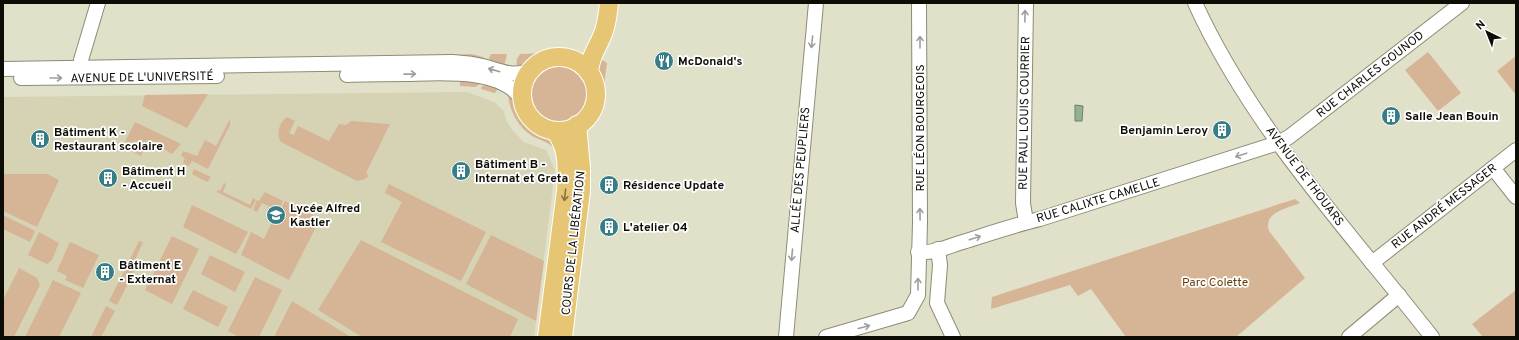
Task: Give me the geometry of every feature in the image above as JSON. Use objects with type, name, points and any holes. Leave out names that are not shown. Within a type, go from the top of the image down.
[{"type":"main road","points":[[601,3],[599,17],[590,38],[582,48],[564,57],[545,60],[531,69],[524,83],[522,100],[526,112],[534,121],[545,128],[555,131],[568,129],[577,125],[589,114],[594,105],[595,87],[589,73],[589,65],[604,32],[609,3]]},
{"type":"main road","points":[[564,57],[578,63],[589,73]]},
{"type":"main road","name":"COURS DE LA LIBÉRATION","points":[[563,337],[581,191],[581,168],[577,125]]},
{"type":"main road","name":"COURS DE LA LIBÉRATION","points":[[547,337],[567,169],[564,145],[555,131]]},
{"type":"main road","points":[[552,297],[554,337]]},
{"type":"street","points":[[81,67],[81,60],[98,3]]},
{"type":"street","name":"ALLÉE DES PEUPLIERS","points":[[786,337],[816,3]]},
{"type":"street","name":"RUE LÉON BOURGEOIS","points":[[826,337],[908,313],[918,295],[920,223],[920,3]]},
{"type":"street","name":"RUE PAUL LOUIS COURRIER","points":[[1026,3],[1023,203],[1026,222]]},
{"type":"street","name":"AVENUE DE THOUARS","points":[[1195,3],[1203,21],[1235,77],[1278,143],[1432,337]]},
{"type":"street","name":"RUE CHARLES GOUNOD","points":[[1278,143],[1289,137],[1462,3]]},
{"type":"street","name":"AVENUE DE L'UNIVERSITÉ","points":[[3,78],[281,71],[452,62],[477,65],[509,74],[525,73],[531,69]]},
{"type":"street","name":"AVENUE DE L'UNIVERSITÉ","points":[[3,69],[81,67],[281,71],[453,72],[473,74],[506,84],[515,90],[522,100]]},
{"type":"street","name":"RUE CALIXTE CAMELLE","points":[[918,252],[924,253],[938,250],[1278,143]]},
{"type":"street","name":"RUE ANDRÉ MESSAGER","points":[[1372,263],[1516,150]]},
{"type":"street","points":[[1493,168],[1516,197]]},
{"type":"street","points":[[938,250],[940,265],[937,289],[938,308],[953,337]]},
{"type":"street","points":[[1349,337],[1399,295]]},
{"type":"shaded area","name":"Lycée Alfred Kastler","points":[[467,92],[494,102],[503,110],[507,122],[512,130],[524,142],[546,150],[555,170],[534,337],[3,337],[3,97]]},
{"type":"shaded area","points":[[1075,105],[1083,106],[1082,121],[1075,121]]},
{"type":"green space","points":[[1428,52],[1461,93],[1438,111],[1405,70]]},
{"type":"green space","points":[[545,53],[526,66],[516,70],[517,59],[520,54]]},
{"type":"green space","points":[[472,54],[483,57],[490,63],[452,59],[452,55]]},
{"type":"green space","points":[[491,54],[507,54],[504,67],[494,66],[489,58]]},
{"type":"green space","points":[[1516,56],[1516,95],[1497,71]]},
{"type":"green space","points":[[599,58],[607,63],[604,86],[597,70]]},
{"type":"green space","points":[[559,66],[570,69],[579,74],[584,83],[587,94],[584,105],[579,114],[570,119],[559,122],[548,119],[539,114],[534,105],[531,94],[534,83],[539,74],[548,69]]},
{"type":"green space","points":[[460,78],[482,83],[475,87],[460,86]]},
{"type":"green space","points":[[487,84],[498,87],[496,92],[494,93],[481,89],[481,87]]},
{"type":"green space","points":[[208,94],[187,128],[142,106],[145,95]]},
{"type":"green space","points":[[508,94],[516,99],[519,110],[529,124],[538,131],[548,135],[557,144],[554,148],[532,136],[522,128],[512,112]]},
{"type":"green space","points":[[287,117],[295,121],[289,133],[294,135],[298,126],[329,141],[339,124],[346,125],[351,121],[390,124],[366,173],[369,176],[363,180],[357,181],[281,142],[279,139],[279,128],[284,119]]},
{"type":"green space","points":[[230,119],[230,125],[208,169],[192,161],[189,166],[183,163],[185,158],[181,156],[183,151],[197,156],[205,140],[216,146]]},
{"type":"green space","points":[[135,122],[181,144],[172,154],[148,140],[141,156],[123,146]]},
{"type":"green space","points":[[194,169],[211,177],[207,182],[192,174]]},
{"type":"green space","points":[[3,174],[47,174],[59,180],[37,227],[3,211]]},
{"type":"green space","points":[[224,183],[226,184],[223,192],[250,205],[253,198],[256,200],[251,209],[217,192],[218,190],[220,191]]},
{"type":"green space","points":[[389,184],[486,232],[461,281],[381,242],[402,202],[385,193]]},
{"type":"green space","points":[[265,192],[283,201],[277,214],[277,210],[262,203],[257,212],[253,210],[257,200],[259,201]]},
{"type":"green space","name":"Parc Colette","points":[[1295,199],[1300,203],[1282,209],[1272,215],[1269,219],[1268,225],[1269,231],[1305,278],[1236,337],[1126,337],[1091,289],[1078,296],[1070,285],[991,309],[992,297]]},
{"type":"green space","points":[[285,201],[320,219],[289,280],[241,255],[251,232],[264,239],[275,216],[277,216]]},
{"type":"green space","points":[[192,205],[248,232],[236,254],[183,227]]},
{"type":"green space","points":[[3,215],[35,231],[30,242],[3,229]]},
{"type":"green space","points":[[39,232],[59,243],[52,260],[47,264],[28,255]]},
{"type":"green space","points":[[491,235],[544,261],[536,321],[466,284]]},
{"type":"green space","points":[[172,236],[199,249],[172,304],[145,290]]},
{"type":"green space","points":[[361,240],[518,319],[510,337],[362,337],[318,310]]},
{"type":"green space","points":[[139,241],[143,242],[135,260],[139,262],[117,305],[109,301]]},
{"type":"green space","points":[[70,242],[99,255],[83,288],[65,280],[67,276],[57,271]]},
{"type":"green space","points":[[210,255],[245,272],[235,292],[201,274]]},
{"type":"green space","points":[[19,268],[37,278],[40,285],[14,337],[3,337],[3,300]]},
{"type":"green space","points":[[255,277],[282,290],[259,337],[239,337],[228,331]]},
{"type":"green space","points":[[53,280],[81,293],[59,337],[25,337]]},
{"type":"green space","points":[[193,290],[228,307],[218,327],[183,309]]},
{"type":"green space","points":[[1516,290],[1516,337],[1483,337],[1472,324]]},
{"type":"green space","points":[[292,301],[351,337],[274,337]]},
{"type":"green space","points":[[106,306],[115,311],[101,337],[91,337]]},
{"type":"place","name":"McDonald's","points":[[664,61]]},
{"type":"place","name":"Salle Jean Bouin","points":[[1391,116]]},
{"type":"place","name":"Benjamin Leroy","points":[[1222,130]]},
{"type":"place","name":"Bâtiment K - Restaurant scolaire","points":[[40,139]]},
{"type":"place","name":"Bâtiment B - Internat et Greta","points":[[461,171]]},
{"type":"place","name":"Bâtiment H - Accueil","points":[[108,178]]},
{"type":"place","name":"Résidence Update","points":[[609,185]]},
{"type":"place","name":"Lycée Alfred Kastler","points":[[276,215]]},
{"type":"place","name":"L'atelier 04","points":[[609,227]]},
{"type":"place","name":"Bâtiment E - Externat","points":[[105,272]]}]
